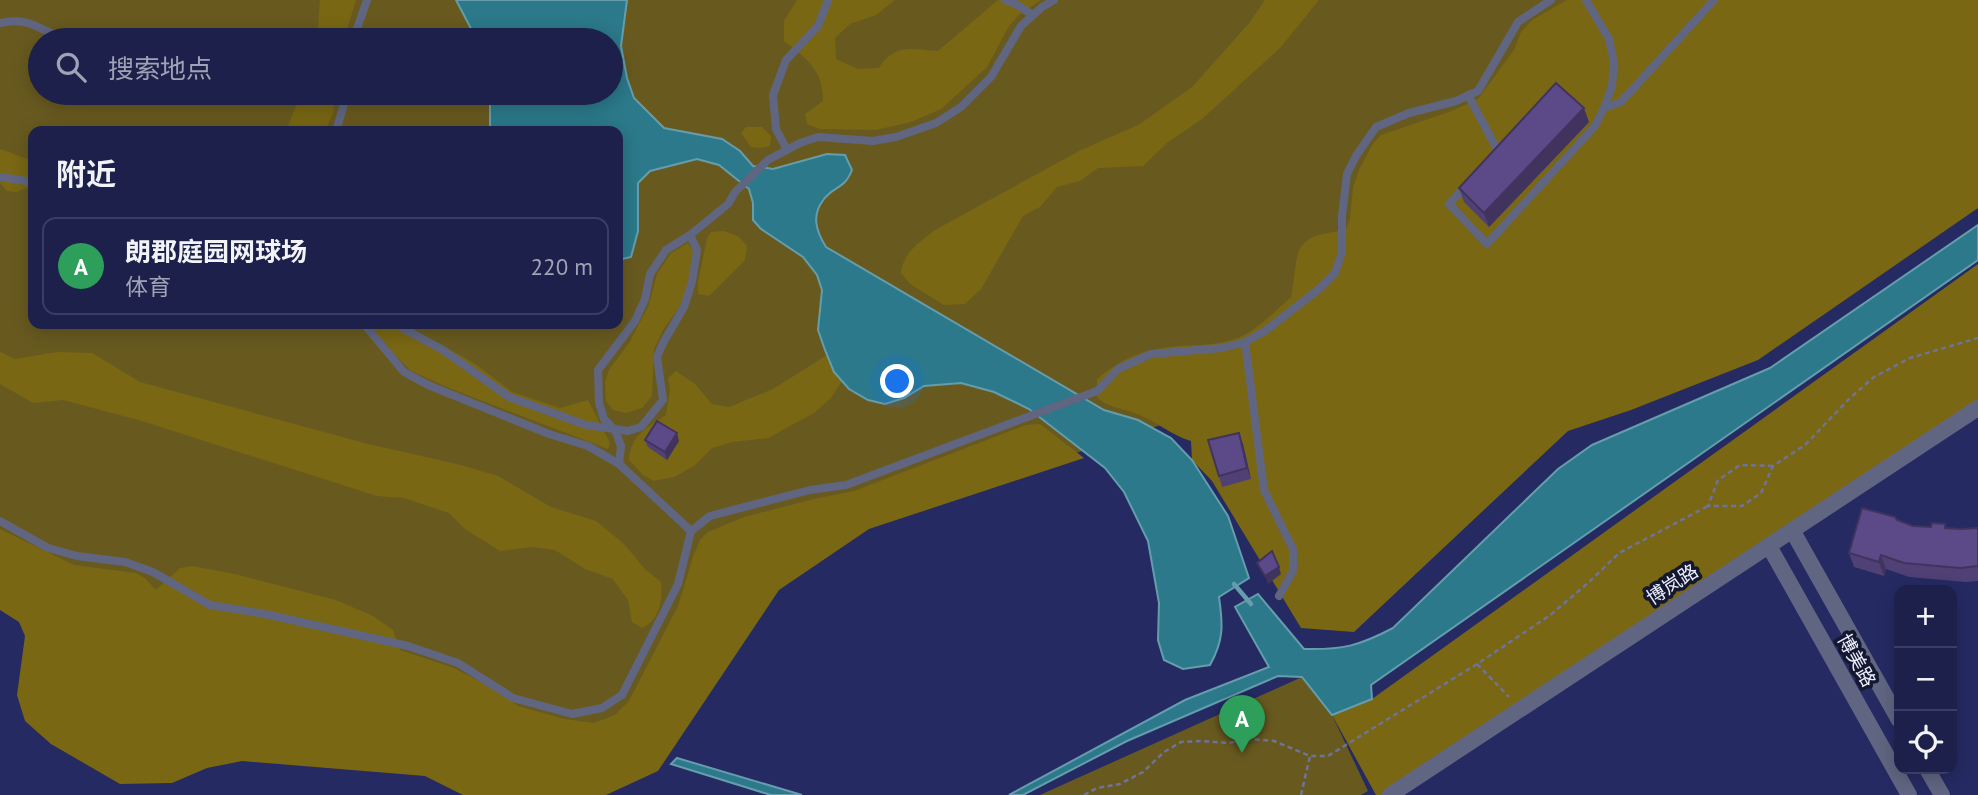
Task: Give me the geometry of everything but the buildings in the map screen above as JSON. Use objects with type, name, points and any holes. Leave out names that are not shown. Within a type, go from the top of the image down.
[{"type":"street","name":"博岚路","points":[[1390,795],[1978,408]]},
{"type":"street","name":"博美路","points":[[1792,530],[1894,711]]},
{"type":"street","name":"博美路","points":[[1769,546],[1909,795]]},
{"type":"street","points":[[1930,774],[1942,795]]},
{"type":"lane","points":[[357,28],[367,0]]},
{"type":"lane","points":[[787,150],[776,129],[773,95],[786,60],[818,26],[828,0]]},
{"type":"lane","points":[[1005,0],[1033,15]]},
{"type":"lane","points":[[619,464],[621,446],[615,430],[604,419],[598,370],[635,321],[645,299],[650,274],[666,250],[690,235],[728,204],[735,192],[768,160],[787,150],[818,137],[873,141],[896,137],[936,123],[961,107],[991,77],[1021,26],[1054,0]]},
{"type":"lane","points":[[0,521],[48,548],[77,556],[125,562],[153,572],[210,605],[265,614],[408,646],[458,663],[513,698],[572,714],[602,708],[622,695],[678,584],[691,531],[710,516],[810,490],[846,485],[1097,391],[1118,369],[1151,354],[1222,348],[1245,342],[1265,331],[1319,289],[1335,273],[1342,252],[1342,216],[1347,174],[1376,127],[1409,113],[1478,91],[1518,22],[1551,0]]},
{"type":"lane","points":[[1474,177],[1450,204],[1487,244],[1595,126],[1612,86],[1614,63],[1609,39],[1586,0]]},
{"type":"lane","points":[[1604,108],[1622,102],[1714,0]]},
{"type":"lane","points":[[0,23],[33,23],[42,28]]},
{"type":"lane","points":[[1468,96],[1498,151],[1490,160]]},
{"type":"lane","points":[[337,126],[344,105]]},
{"type":"lane","points":[[0,177],[28,182]]},
{"type":"lane","points":[[404,329],[443,350],[509,397],[586,425],[628,431],[641,427],[663,400],[657,357],[684,307],[692,282],[697,250],[690,235]]},
{"type":"lane","points":[[368,329],[404,372],[428,385],[549,434],[588,446],[619,464],[691,531]]},
{"type":"lane","points":[[1245,342],[1264,490],[1293,549],[1293,571],[1279,596]]},
{"type":"path","points":[[1084,795],[1097,788],[1121,784],[1143,772],[1164,752],[1181,742],[1274,741],[1310,756],[1328,755],[1549,617],[1619,553],[1708,506],[1742,506],[1761,493],[1773,466],[1805,445],[1874,377],[1910,358],[1978,338]]},
{"type":"path","points":[[1708,506],[1718,480],[1740,465],[1773,466]]},
{"type":"path","points":[[1477,664],[1521,708]]},
{"type":"path","points":[[1301,795],[1310,756]]},
{"type":"shaded area","points":[[0,0],[1623,0],[1173,421],[866,522],[777,582],[650,764],[321,663],[0,538]]},
{"type":"shaded area","points":[[320,0],[356,0],[348,28],[318,28]]},
{"type":"shaded area","points":[[456,0],[627,0],[623,31],[623,28],[471,28]]},
{"type":"shaded area","points":[[797,0],[895,0],[876,15],[850,24],[835,38],[836,59],[858,69],[879,68],[891,55],[904,49],[938,51],[998,0],[1041,0],[1019,15],[1009,26],[987,67],[941,109],[911,122],[876,130],[820,129],[807,124],[805,114],[823,101],[817,73],[784,41],[784,21]]},
{"type":"shaded area","points":[[1265,0],[1319,0],[1280,48],[1202,119],[1167,143],[1143,166],[1098,168],[1080,181],[1057,187],[1040,207],[1023,216],[981,289],[965,304],[944,305],[910,284],[901,273],[909,253],[935,230],[1079,151],[1140,124],[1192,87],[1250,22]]},
{"type":"shaded area","points":[[1567,0],[1978,0],[1978,208],[1758,360],[1631,410],[1568,431],[1354,632],[1301,628],[1212,481],[1192,460],[1191,441],[1144,417],[1101,401],[1097,397],[1097,379],[1136,355],[1168,347],[1229,341],[1243,336],[1265,321],[1291,297],[1300,248],[1315,237],[1346,230],[1359,170],[1372,145],[1381,135],[1478,99],[1514,50],[1521,32],[1532,20]]},
{"type":"shaded area","points":[[623,57],[634,98],[664,128],[722,139],[740,151],[753,166],[773,169],[827,154],[845,155],[852,170],[849,176],[828,195],[817,211],[816,223],[826,247],[1104,410],[1138,420],[1171,438],[1192,460],[1228,516],[1249,578],[1219,597],[1221,632],[1218,648],[1210,665],[1183,669],[1164,660],[1158,640],[1159,603],[1148,541],[1124,492],[1105,468],[1029,409],[994,392],[961,383],[924,386],[904,398],[885,404],[868,400],[849,389],[834,372],[818,330],[822,290],[817,275],[803,257],[761,229],[753,220],[753,203],[749,189],[719,165],[697,159],[650,171],[638,183],[638,231],[631,257],[623,259],[623,126],[490,126],[490,105],[623,105]]},
{"type":"shaded area","points":[[296,105],[334,105],[327,126],[288,126]]},
{"type":"shaded area","points":[[746,127],[762,127],[771,136],[770,146],[751,147],[741,133]]},
{"type":"shaded area","points":[[0,149],[28,159],[28,188],[16,192],[7,191],[0,183]]},
{"type":"shaded area","points":[[1978,225],[1978,260],[1371,685],[1372,699],[1332,715],[1302,677],[1278,676],[1127,741],[1023,795],[1009,795],[1185,700],[1269,667],[1235,607],[1258,594],[1304,649],[1350,646],[1393,628],[1558,469],[1592,445],[1770,368]]},
{"type":"shaded area","points":[[724,231],[739,237],[747,246],[745,260],[709,296],[698,294],[707,238],[711,232]]},
{"type":"shaded area","points":[[688,243],[693,251],[688,295],[663,330],[654,349],[652,396],[642,408],[626,413],[613,410],[606,401],[605,382],[609,370],[629,343],[649,305],[657,274],[671,253]]},
{"type":"shaded area","points":[[1978,264],[1978,408],[1390,795],[1376,795],[1332,715],[1372,699]]},
{"type":"shaded area","points":[[369,329],[412,329],[474,363],[512,392],[560,408],[588,400],[610,443],[608,449],[449,388],[411,371]]},
{"type":"shaded area","points":[[0,352],[15,359],[57,352],[92,353],[140,382],[498,476],[551,507],[596,521],[624,544],[645,569],[661,582],[659,609],[653,620],[642,628],[632,622],[628,600],[613,579],[585,569],[555,550],[531,547],[500,551],[465,529],[449,513],[404,498],[377,496],[142,421],[63,400],[33,403],[0,384]]},
{"type":"shaded area","points":[[827,355],[834,372],[842,381],[831,398],[814,413],[768,438],[732,442],[712,448],[694,466],[674,477],[654,481],[643,475],[629,460],[636,438],[666,415],[670,389],[668,378],[676,371],[695,384],[712,404],[729,407],[773,389]]},
{"type":"shaded area","points":[[1040,424],[1084,458],[869,529],[779,590],[658,771],[606,795],[463,795],[425,776],[242,761],[207,768],[172,783],[120,784],[51,744],[25,721],[17,695],[25,636],[19,622],[0,610],[0,529],[74,565],[136,573],[156,590],[180,568],[192,566],[336,600],[373,616],[393,630],[400,650],[454,668],[500,692],[518,706],[565,719],[594,723],[615,715],[629,701],[678,606],[694,554],[700,540],[708,532],[744,517],[854,491],[1026,425]]},
{"type":"shaded area","points":[[1302,677],[1332,715],[1368,791],[1361,795],[1040,795]]},
{"type":"shaded area","points":[[677,758],[802,795],[771,795],[671,764]]},
{"type":"waterway","points":[[1234,584],[1251,604]]},
{"type":"place","name":"朗郡庭园网球场","points":[[1242,753]]}]
